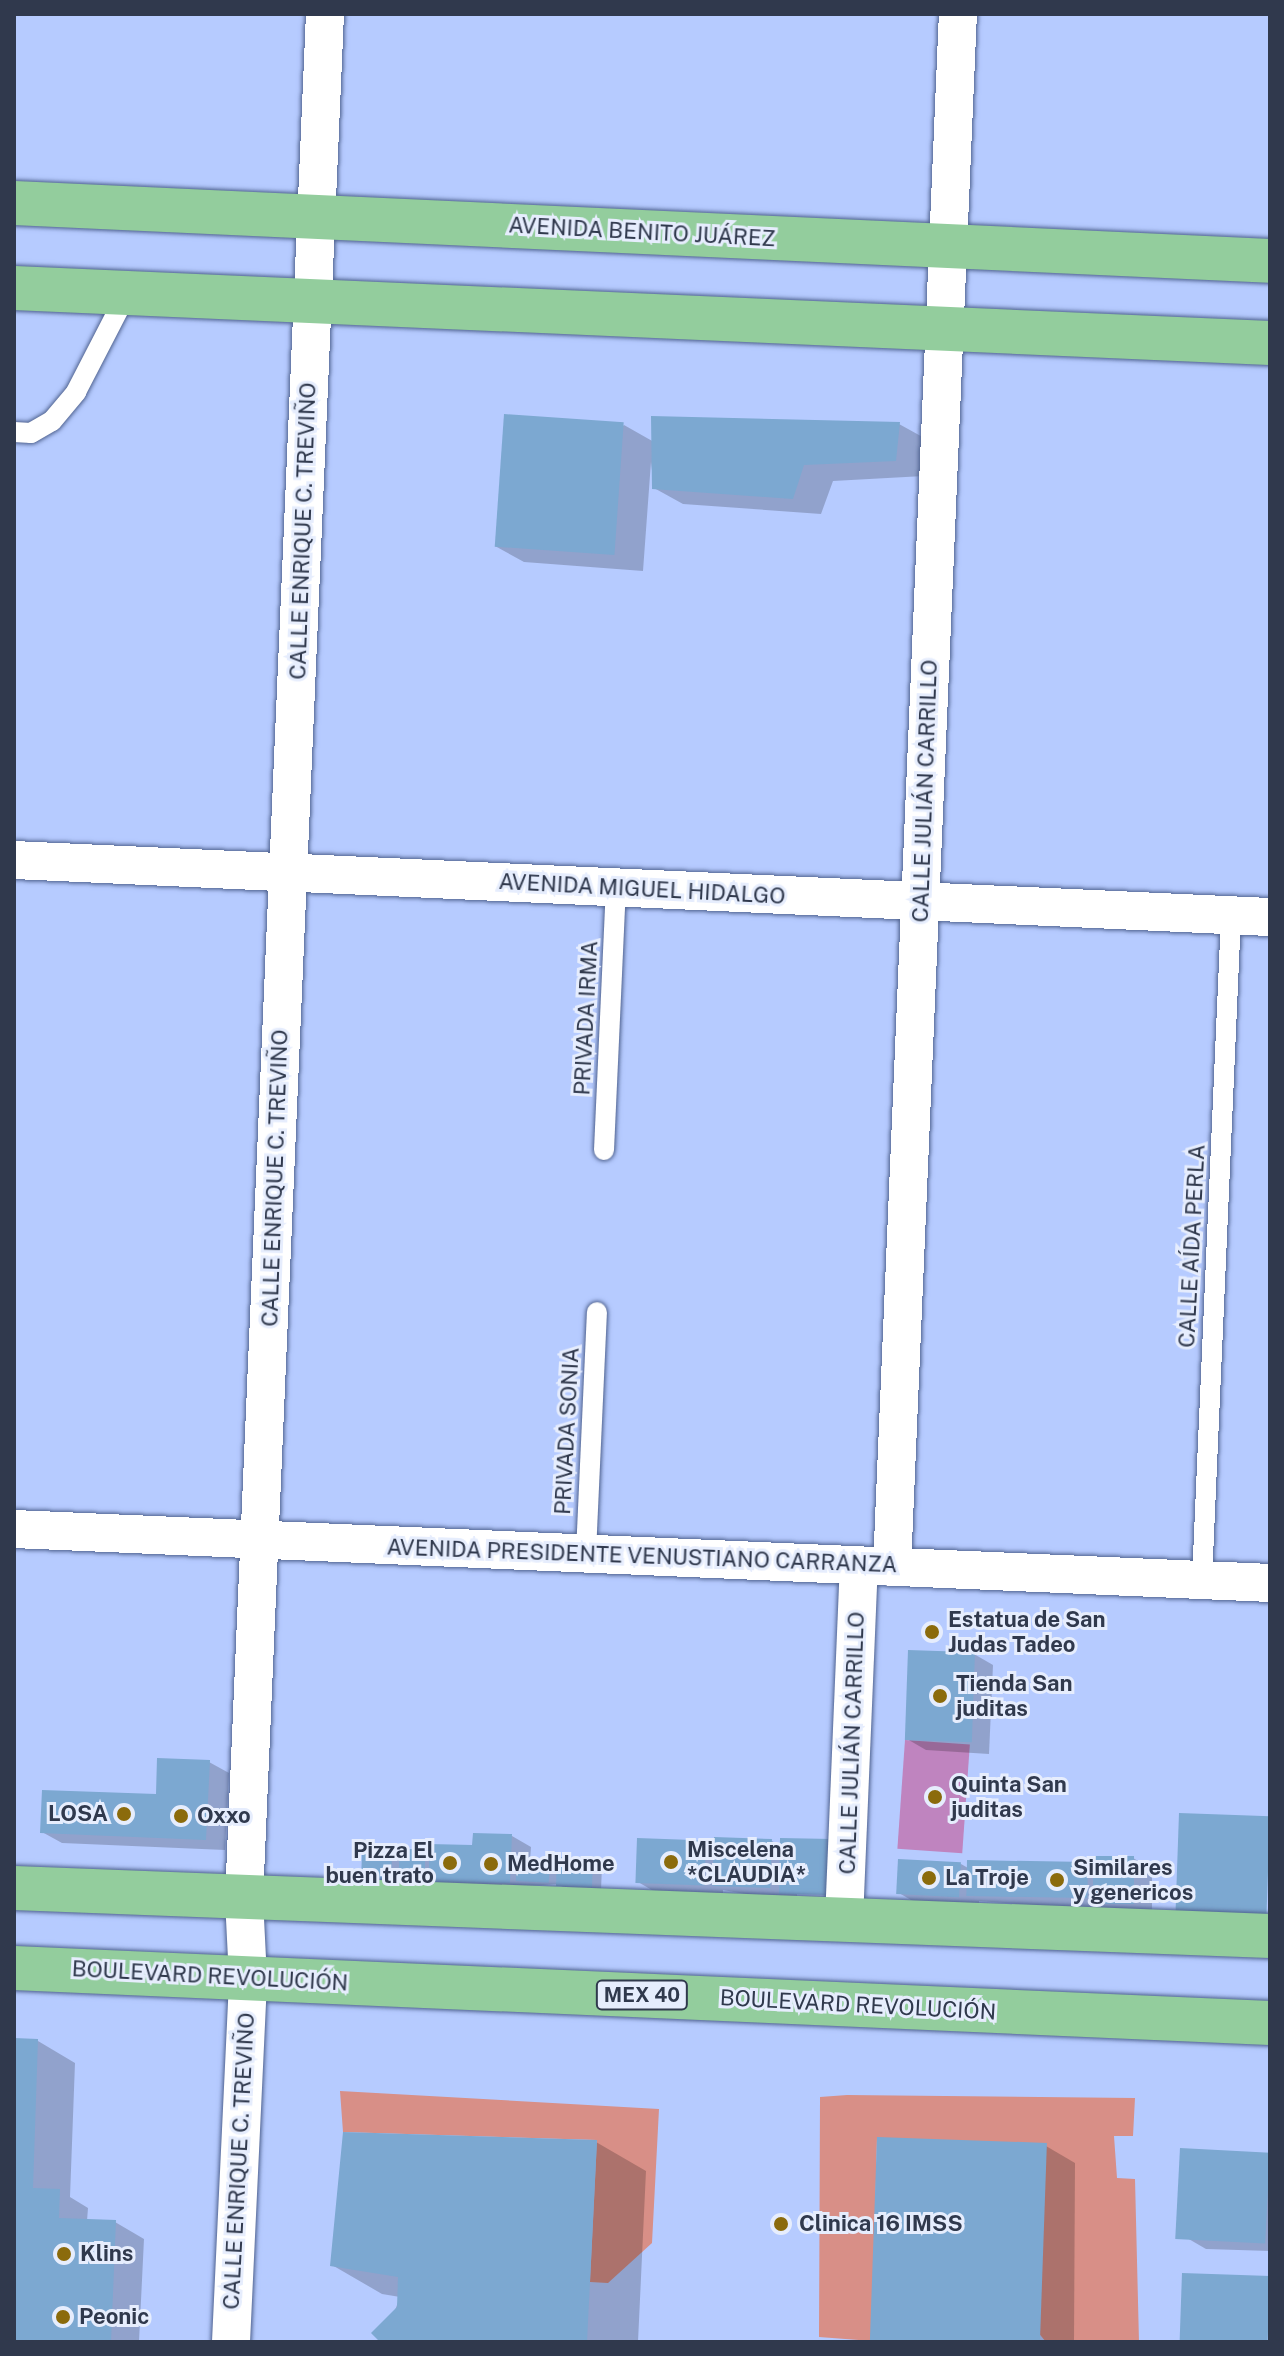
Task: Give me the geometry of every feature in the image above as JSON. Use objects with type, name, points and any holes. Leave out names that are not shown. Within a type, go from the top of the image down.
[{"type":"main road","name":"AVENIDA BENITO JUÁREZ","points":[[14,203],[1270,261]]},
{"type":"main road","points":[[14,288],[1270,343]]},
{"type":"main road","points":[[14,1888],[1270,1936]]},
{"type":"main road","name":"BOULEVARD REVOLUCIÓN","points":[[14,1968],[1270,2023]]},
{"type":"street","name":"CALLE ENRIQUE C. TREVIÑO","points":[[231,2342],[248,1978],[244,1899],[325,14]]},
{"type":"street","name":"CALLE JULIÁN CARRILLO","points":[[844,1920],[876,1567],[920,901],[958,14]]},
{"type":"street","name":"AVENIDA MIGUEL HIDALGO","points":[[14,860],[1270,917]]},
{"type":"street","name":"AVENIDA PRESIDENTE VENUSTIANO CARRANZA","points":[[14,1529],[1270,1583]]},
{"type":"lane","points":[[14,432],[31,433],[60,411],[127,293]]},
{"type":"lane","name":"PRIVADA IRMA","points":[[604,1150],[616,888]]},
{"type":"lane","name":"CALLE AÍDA PERLA","points":[[1202,1580],[1231,915]]},
{"type":"lane","name":"PRIVADA SONIA","points":[[586,1553],[597,1312]]},
{"type":"shaded area","name":"Quinta San juditas","points":[[905,1740],[970,1745],[962,1853],[897,1849]]},
{"type":"shaded area","points":[[340,2091],[659,2109],[652,2243],[608,2283],[590,2282],[597,2140],[343,2132]]},
{"type":"shaded area","points":[[820,2097],[1135,2098],[1133,2136],[1114,2136],[1117,2178],[1135,2179],[1139,2342],[1046,2342],[877,2138],[872,2341],[819,2337]]},
{"type":"building","points":[[504,414],[624,422],[614,555],[495,547]]},
{"type":"building","points":[[651,416],[900,422],[896,461],[804,465],[793,499],[652,489]]},
{"type":"building","name":"Tienda San juditas","points":[[908,1650],[975,1652],[972,1742],[905,1740]]},
{"type":"building","points":[[157,1758],[210,1760],[206,1840],[40,1833],[42,1790],[156,1794]]},
{"type":"building","points":[[1179,1813],[1270,1816],[1266,1917],[1175,1914]]},
{"type":"building","points":[[473,1833],[512,1834],[510,1883],[429,1882],[429,1844],[472,1845]]},
{"type":"building","points":[[714,1837],[772,1839],[770,1888],[712,1886]]},
{"type":"building","name":"Miscelena *CLAUDIA*","points":[[637,1838],[706,1840],[704,1885],[635,1883]]},
{"type":"building","points":[[780,1838],[845,1839],[844,1895],[779,1894]]},
{"type":"building","points":[[399,1849],[425,1849],[425,1877],[399,1877]]},
{"type":"building","points":[[362,1853],[392,1854],[391,1880],[361,1879]]},
{"type":"building","points":[[1093,1856],[1134,1856],[1134,1904],[1093,1904]]},
{"type":"building","points":[[557,1857],[593,1858],[592,1887],[556,1886]]},
{"type":"building","points":[[517,1858],[550,1860],[549,1883],[516,1881]]},
{"type":"building","name":"La Troje","points":[[898,1859],[961,1862],[959,1897],[896,1894]]},
{"type":"building","points":[[967,1860],[1088,1862],[1087,1898],[966,1896]]},
{"type":"building","points":[[14,2038],[38,2039],[33,2188],[60,2189],[59,2218],[116,2220],[111,2342],[14,2342]]},
{"type":"building","points":[[343,2132],[597,2140],[587,2342],[380,2342],[371,2333],[397,2307],[398,2277],[330,2266]]},
{"type":"building","points":[[877,2137],[1047,2143],[1040,2342],[870,2342]]},
{"type":"building","points":[[1180,2148],[1270,2153],[1265,2244],[1175,2239]]},
{"type":"building","points":[[1182,2273],[1270,2276],[1268,2342],[1180,2342]]},
{"type":"place","name":"Estatua de San Judas Tadeo","points":[[932,1632]]},
{"type":"place","name":"Tienda San juditas","points":[[940,1696]]},
{"type":"place","name":"Quinta San juditas","points":[[935,1797]]},
{"type":"place","name":"LOSA","points":[[124,1814]]},
{"type":"place","name":"Oxxo","points":[[181,1816]]},
{"type":"place","name":"Miscelena *CLAUDIA*","points":[[671,1862]]},
{"type":"place","name":"Pizza El buen trato","points":[[450,1863]]},
{"type":"place","name":"MedHome","points":[[491,1864]]},
{"type":"place","name":"La Troje","points":[[929,1878]]},
{"type":"place","name":"Similares y genericos","points":[[1057,1880]]},
{"type":"place","name":"Clinica 16 IMSS","points":[[781,2224]]},
{"type":"place","name":"Klins","points":[[64,2254]]},
{"type":"place","name":"Peonic","points":[[63,2317]]}]
